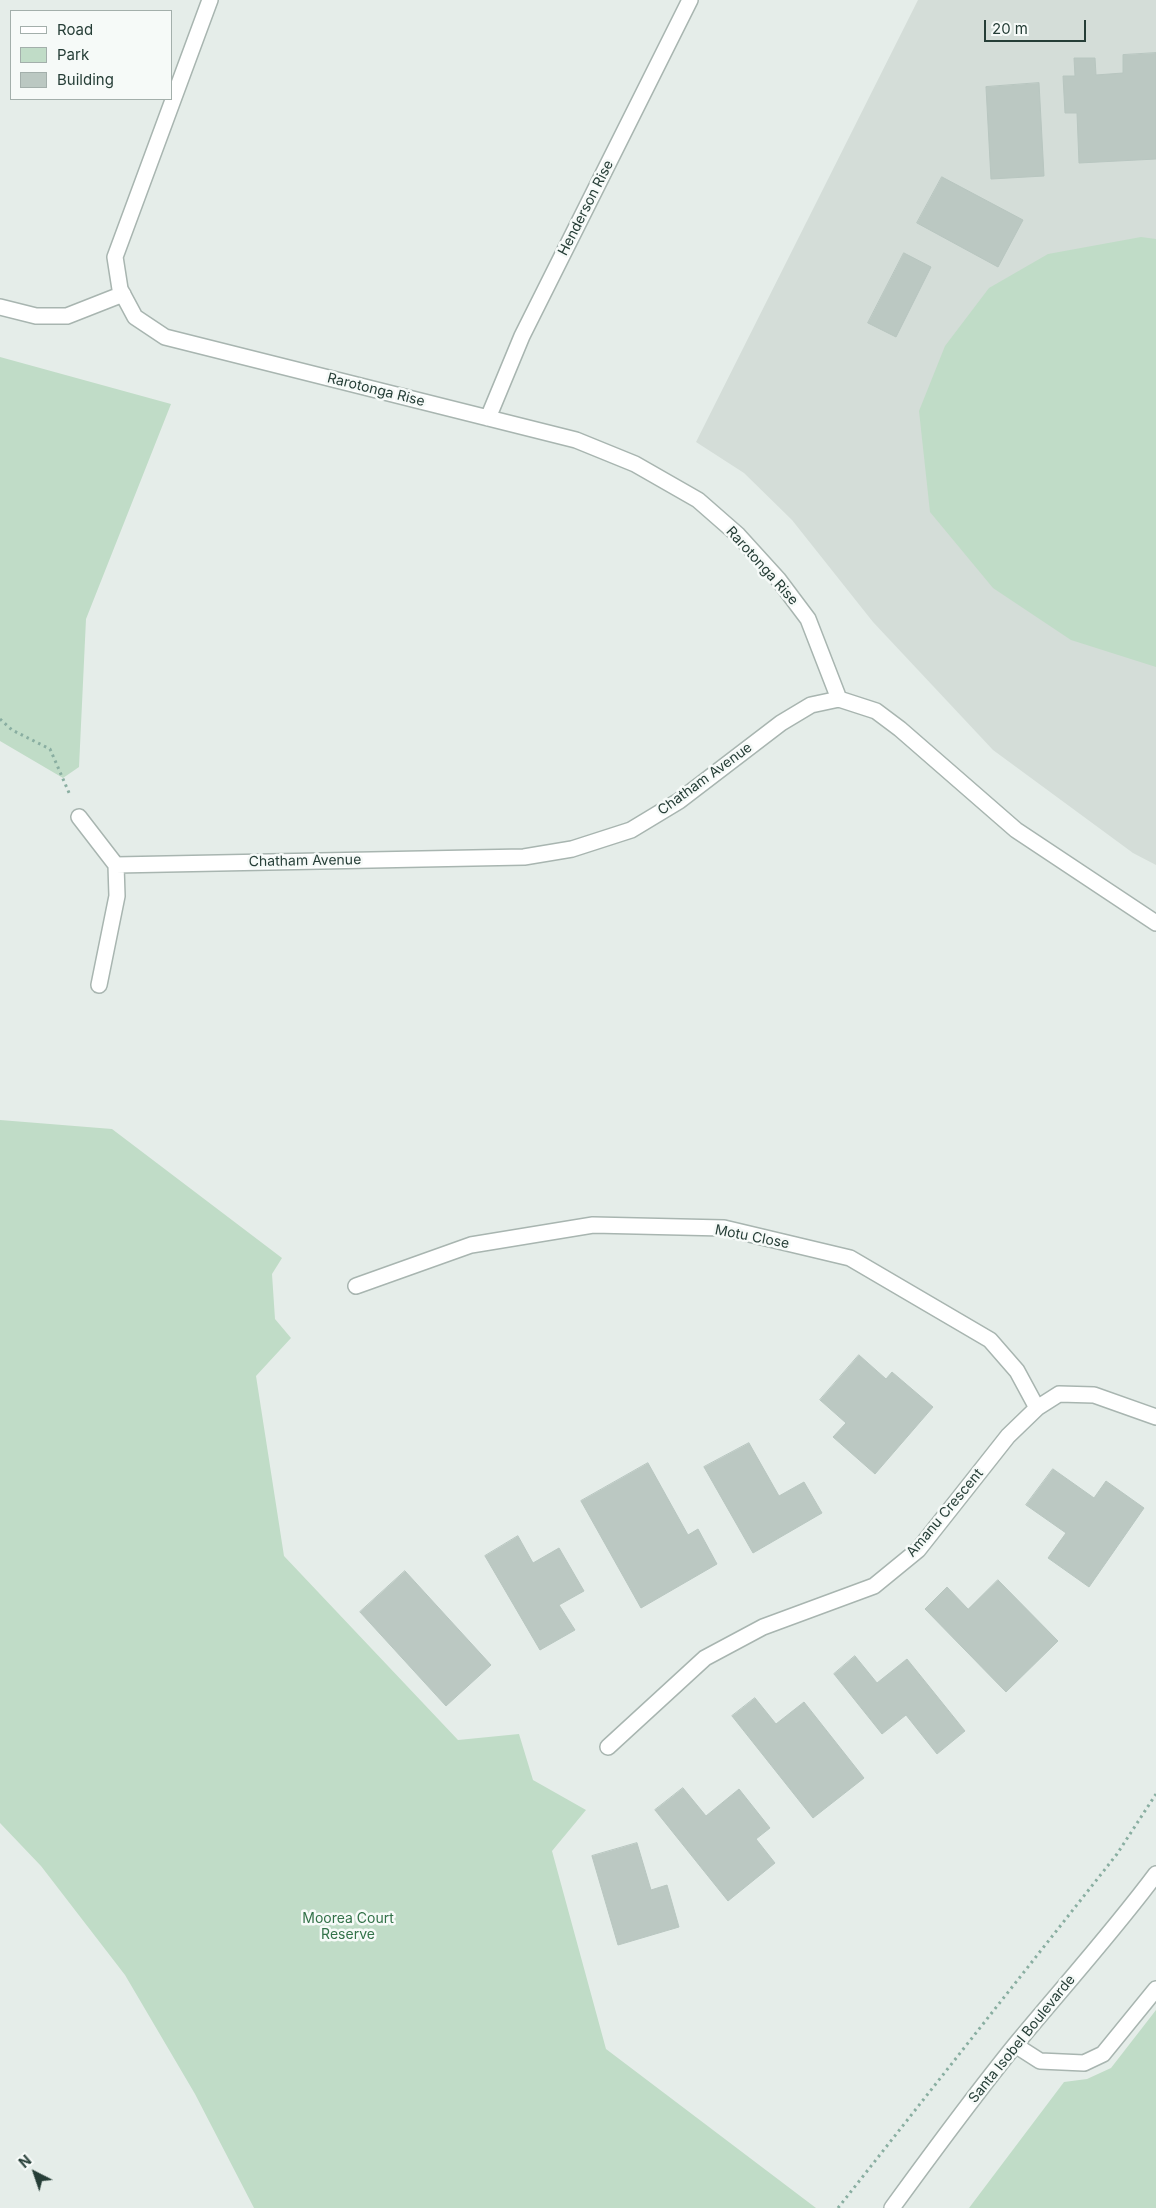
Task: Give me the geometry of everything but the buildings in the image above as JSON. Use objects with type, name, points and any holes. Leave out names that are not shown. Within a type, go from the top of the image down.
[{"type":"street","name":"Rarotonga Rise","points":[[210,0],[115,257],[120,289],[135,317],[165,337],[576,440],[635,464],[698,500],[738,535],[778,579],[808,619],[839,699]]},
{"type":"street","name":"Henderson Rise","points":[[488,418],[522,336],[690,0]]},
{"type":"street","points":[[0,307],[36,316],[67,316],[123,294]]},
{"type":"street","name":"Chatham Avenue","points":[[116,864],[524,857],[572,849],[631,830],[679,801],[781,723],[811,704],[839,699],[876,711],[900,729],[1016,830],[1147,919],[1156,923]]},
{"type":"street","points":[[79,817],[116,864],[117,896],[99,985]]},
{"type":"street","name":"Motu Close","points":[[356,1286],[471,1245],[593,1225],[724,1228],[850,1258],[990,1340],[1017,1372],[1037,1408]]},
{"type":"street","name":"Amanu Crescent","points":[[608,1746],[705,1658],[764,1627],[874,1586],[918,1550],[1008,1436],[1037,1408],[1059,1394],[1094,1395],[1156,1418]]},
{"type":"street","name":"Santa Isobel Boulevarde","points":[[892,2208],[944,2137],[1016,2045],[1124,1918],[1156,1874]]},
{"type":"street","points":[[1016,2045],[1040,2061],[1084,2063],[1103,2054],[1156,1988]]},
{"type":"path","points":[[0,719],[12,730],[50,748],[79,817]]},
{"type":"path","points":[[838,2208],[1117,1854],[1156,1794]]},
{"type":"shaded area","points":[[918,0],[1156,0],[1156,865],[1133,853],[993,750],[873,622],[792,520],[744,473],[696,442]]},
{"type":"green space","points":[[1141,237],[1156,239],[1156,667],[1071,640],[993,588],[930,512],[919,411],[945,346],[989,288],[1048,254]]},
{"type":"green space","points":[[0,357],[171,404],[86,619],[79,767],[63,778],[0,741]]},
{"type":"green space","name":"Moorea Court Reserve","points":[[0,1120],[112,1129],[282,1258],[272,1274],[275,1319],[291,1338],[256,1376],[284,1556],[458,1740],[519,1734],[533,1780],[586,1810],[552,1851],[606,2049],[816,2208],[254,2208],[195,2094],[125,1975],[41,1866],[0,1823]]},
{"type":"green space","points":[[1156,2010],[1156,2208],[969,2208],[1064,2082],[1087,2079],[1111,2068]]}]
